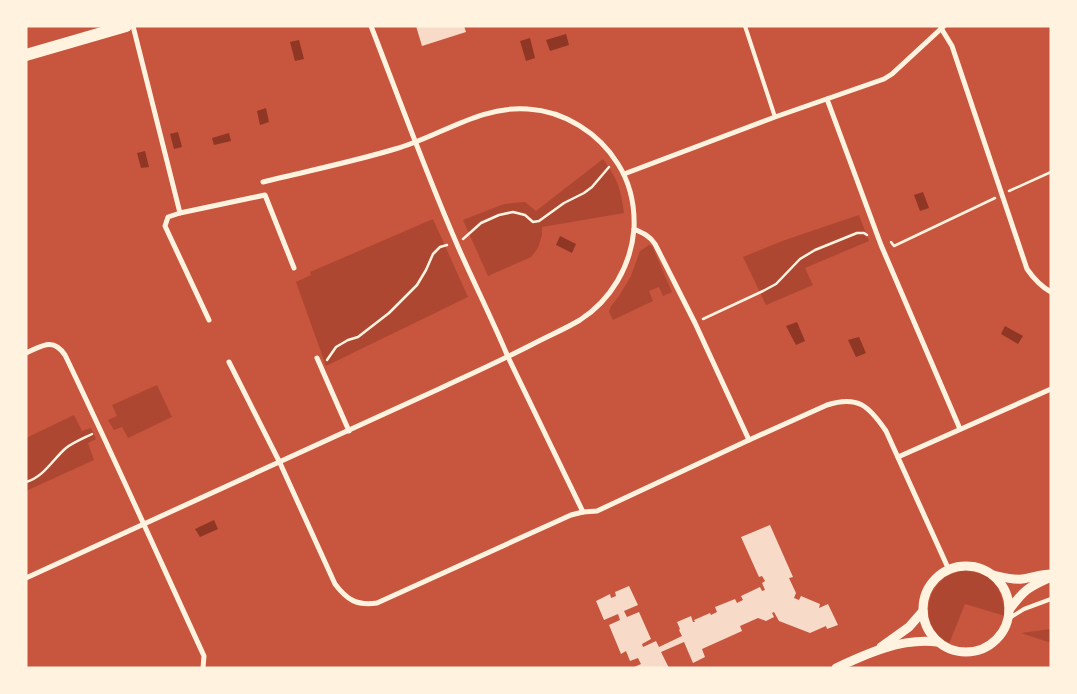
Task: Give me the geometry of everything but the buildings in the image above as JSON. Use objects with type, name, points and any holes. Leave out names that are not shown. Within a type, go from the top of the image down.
[{"type":"main road","points":[[26,55],[126,26]]},
{"type":"street","points":[[133,26],[180,214]]},
{"type":"street","points":[[371,26],[459,248],[508,357],[583,512]]},
{"type":"street","points":[[624,174],[775,117],[884,79],[892,74],[942,27],[952,46],[1026,269],[1040,286],[1051,292]]},
{"type":"street","points":[[827,99],[897,285],[960,429]]},
{"type":"street","points":[[26,578],[508,357],[580,320],[602,301],[621,276],[632,244],[634,217],[630,193],[624,174],[616,160],[600,142],[582,127],[546,112],[530,109],[508,109],[483,115],[396,149],[263,182]]},
{"type":"street","points":[[209,320],[165,226],[168,216],[266,195],[294,268]]},
{"type":"street","points":[[634,229],[651,237],[656,244],[749,440]]},
{"type":"street","points":[[26,353],[50,344],[60,348],[64,355],[101,430],[204,656],[203,668]]},
{"type":"street","points":[[317,358],[349,431]]},
{"type":"street","points":[[229,362],[280,463],[335,584],[344,596],[367,605],[377,603],[571,515],[597,511],[827,405],[846,401],[863,404],[871,410],[886,431],[949,570]]},
{"type":"street","points":[[898,457],[1051,389]]},
{"type":"street","points":[[964,566],[979,568],[992,575],[998,579],[1005,590],[1009,603],[1009,614],[1005,628],[1000,636],[985,648],[976,652],[966,653],[956,652],[937,642],[928,631],[922,611],[930,586],[940,575],[949,570],[964,566]]},
{"type":"street","points":[[992,575],[1016,580],[1030,578],[1039,574],[1051,575]]},
{"type":"street","points":[[1009,614],[1025,590],[1051,575]]},
{"type":"street","points":[[876,650],[909,627],[922,611]]},
{"type":"street","points":[[836,668],[876,650],[907,642],[926,640],[937,642]]},
{"type":"lane","points":[[745,26],[775,117]]},
{"type":"lane","points":[[1009,614],[1051,599]]},
{"type":"path","points":[[462,240],[481,223],[499,215],[513,212],[525,215],[533,222],[539,221],[564,203],[584,194],[616,160]]},
{"type":"path","points":[[887,238],[894,246],[1051,172]]},
{"type":"path","points":[[695,323],[776,284],[800,259],[815,250],[857,233],[864,233],[870,236]]},
{"type":"path","points":[[319,364],[325,362],[336,347],[358,337],[389,313],[417,285],[434,254],[440,247],[451,244]]},
{"type":"path","points":[[26,482],[45,470],[67,447],[96,433]]},
{"type":"shaded area","points":[[566,34],[569,45],[550,51],[546,40]]},
{"type":"shaded area","points":[[530,38],[535,58],[526,61],[520,41]]},
{"type":"shaded area","points":[[299,40],[304,59],[295,61],[290,42]]},
{"type":"shaded area","points":[[266,108],[269,122],[260,125],[257,111]]},
{"type":"shaded area","points":[[178,132],[182,147],[174,149],[170,134]]},
{"type":"shaded area","points":[[229,133],[231,141],[214,145],[212,138]]},
{"type":"shaded area","points":[[145,151],[149,167],[141,168],[137,153]]},
{"type":"shaded area","points":[[603,159],[618,184],[624,213],[542,227],[538,248],[531,257],[488,276],[463,220],[504,204],[525,202],[536,211]]},
{"type":"shaded area","points":[[923,192],[929,208],[920,211],[914,195]]},
{"type":"shaded area","points":[[859,215],[869,241],[805,268],[813,285],[766,305],[743,257],[785,240]]},
{"type":"shaded area","points":[[433,219],[468,297],[326,366],[296,282],[311,275],[310,272]]},
{"type":"shaded area","points":[[560,236],[576,244],[572,253],[556,245]]},
{"type":"shaded area","points":[[649,245],[652,246],[672,292],[663,296],[659,287],[649,291],[653,301],[613,320],[609,312],[611,306],[631,276],[640,251]]},
{"type":"shaded area","points":[[797,322],[805,341],[796,345],[786,326]]},
{"type":"shaded area","points":[[1005,326],[1023,336],[1018,344],[1001,334]]},
{"type":"shaded area","points":[[859,337],[866,353],[856,357],[848,340]]},
{"type":"shaded area","points":[[157,385],[172,417],[128,438],[122,427],[114,430],[108,420],[117,416],[112,405]]},
{"type":"shaded area","points":[[74,415],[82,431],[91,428],[96,439],[88,443],[94,460],[26,491],[26,438]]},
{"type":"shaded area","points":[[214,520],[218,529],[200,537],[195,529]]},
{"type":"shaded area","points":[[961,571],[981,574],[994,583],[1004,606],[1005,616],[965,604],[949,644],[934,630],[928,609],[932,594],[940,582],[948,576]]},
{"type":"shaded area","points":[[1051,629],[1051,643],[1021,633]]}]
